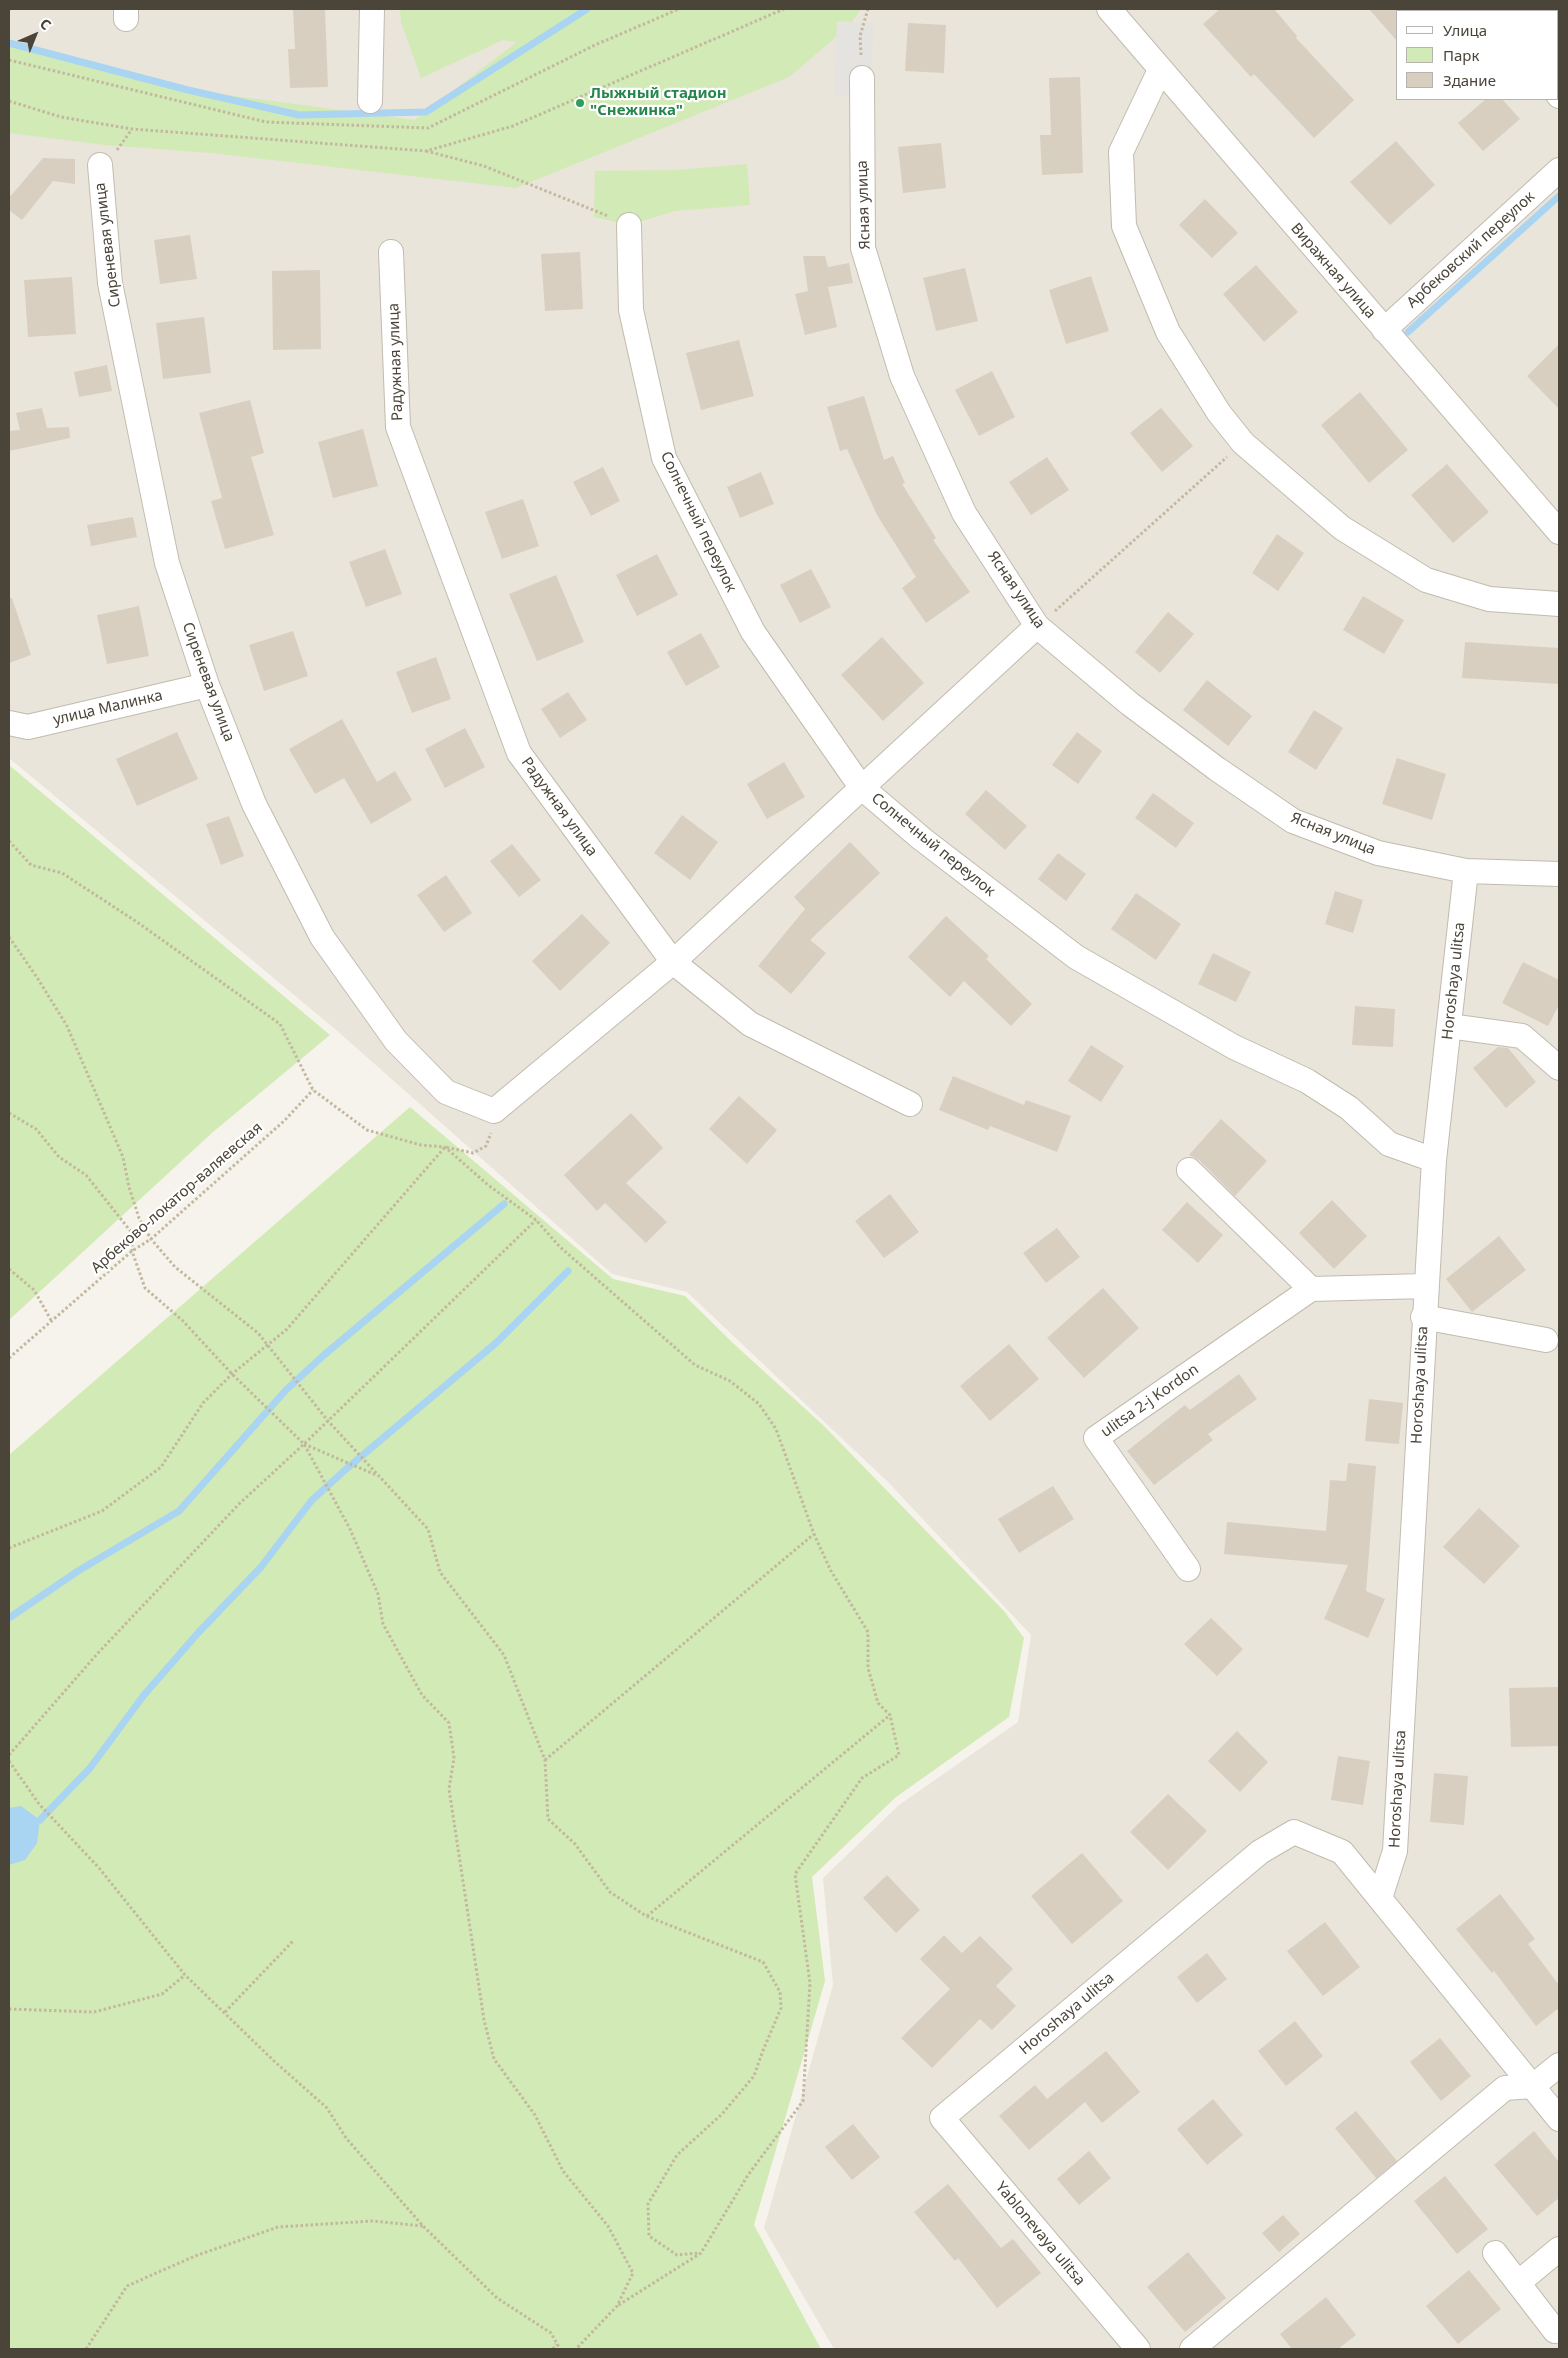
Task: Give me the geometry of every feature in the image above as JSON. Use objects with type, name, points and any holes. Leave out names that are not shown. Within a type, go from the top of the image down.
[{"type":"street","points":[[370,101],[372,9]]},
{"type":"street","name":"Виражная улица","points":[[1109,9],[1559,532]]},
{"type":"street","points":[[1160,70],[1122,152],[1124,226],[1168,332],[1219,414],[1243,443],[1342,528],[1426,580],[1489,599],[1559,604]]},
{"type":"street","name":"Ясная улица","points":[[862,78],[863,248],[902,376],[964,513],[1037,626],[1130,704],[1217,769],[1293,821],[1378,853],[1466,871],[1559,874]]},
{"type":"street","name":"Сиреневая улица","points":[[100,165],[110,283],[165,553],[207,685],[254,804],[322,937],[396,1041],[446,1092],[494,1111]]},
{"type":"street","name":"Арбековский переулок","points":[[1384,330],[1559,170]]},
{"type":"street","name":"Солнечный переулок","points":[[628,225],[631,310],[664,458],[753,632],[861,787],[922,839],[1076,957],[1234,1047],[1307,1081],[1349,1108],[1389,1144],[1434,1160]]},
{"type":"street","name":"Радужная улица","points":[[391,252],[398,427],[519,752],[673,962],[750,1024],[910,1104]]},
{"type":"street","points":[[494,1111],[673,962],[1037,626]]},
{"type":"street","name":"улица Малинка","points":[[9,723],[28,727],[207,685]]},
{"type":"street","name":"Horoshaya ulitsa","points":[[1380,1898],[1395,1851],[1423,1318],[1434,1160],[1466,871]]},
{"type":"street","points":[[1449,1026],[1522,1036],[1559,1068]]},
{"type":"street","points":[[1189,1170],[1311,1289],[1425,1286]]},
{"type":"street","name":"ulitsa 2-j Kordon","points":[[1188,1569],[1096,1438],[1311,1289]]},
{"type":"street","points":[[1423,1318],[1546,1340]]},
{"type":"street","name":"Horoshaya ulitsa","points":[[942,2118],[1260,1852],[1294,1832],[1342,1852],[1559,2119]]},
{"type":"street","points":[[1192,2349],[1505,2088],[1533,2086],[1559,2065]]},
{"type":"street","name":"Yablonevaya ulitsa","points":[[942,2118],[1138,2349]]},
{"type":"street","points":[[1518,2283],[1559,2249]]},
{"type":"street","points":[[1495,2253],[1556,2331]]},
{"type":"path","points":[[426,151],[513,126],[784,9]]},
{"type":"path","points":[[862,78],[860,36],[868,9]]},
{"type":"path","points":[[9,101],[61,117],[132,129],[426,151],[484,166],[628,225]]},
{"type":"path","points":[[1037,626],[1243,443]]},
{"type":"path","points":[[9,841],[30,865],[62,873],[137,922],[280,1024],[313,1090],[367,1130],[421,1145],[473,1152],[486,1146],[493,1129],[494,1111]]},
{"type":"path","points":[[9,937],[67,1026],[123,1157],[131,1195],[139,1218],[151,1239],[175,1267],[258,1333],[328,1421],[428,1529],[440,1572],[504,1655],[545,1760],[548,1819],[575,1844],[610,1892],[646,1916],[763,1962],[780,1992],[782,2008],[762,2052],[754,2076],[722,2114],[677,2155],[648,2204],[649,2236],[677,2255],[700,2252]]},
{"type":"path","name":"Арбеково-локатор-валяевская","points":[[9,1358],[132,1251],[151,1239],[284,1121],[313,1090]]},
{"type":"path","points":[[9,1113],[36,1129],[59,1156],[86,1175],[132,1233],[132,1251],[144,1288],[183,1321],[232,1374],[304,1444],[350,1529],[378,1594],[383,1624],[422,1695],[449,1723],[454,1758],[449,1789],[484,2020],[494,2059],[535,2115],[563,2171],[608,2226],[633,2273],[618,2306]]},
{"type":"path","points":[[445,1147],[488,1185],[536,1220],[560,1247],[695,1365],[730,1381],[759,1404],[776,1429],[814,1534],[831,1571],[868,1632],[868,1668],[878,1703],[890,1715],[899,1755],[862,1778],[795,1874],[810,1983],[803,2101],[748,2175],[700,2252],[618,2306],[576,2349]]},
{"type":"path","points":[[9,1548],[102,1511],[161,1467],[203,1403],[232,1374],[286,1329],[445,1147]]},
{"type":"path","points":[[9,1755],[98,1654],[239,1504],[304,1444],[536,1220]]},
{"type":"path","points":[[9,1270],[34,1290],[51,1320]]},
{"type":"path","points":[[304,1444],[379,1476]]},
{"type":"path","points":[[545,1760],[814,1534]]},
{"type":"path","points":[[646,1916],[890,1715]]},
{"type":"path","points":[[9,1761],[39,1804],[99,1868],[185,1975],[274,2061],[327,2108],[346,2138],[423,2226],[497,2298],[551,2333],[560,2349]]},
{"type":"path","points":[[225,2012],[294,1940]]},
{"type":"path","points":[[9,2010],[94,2012],[162,1994],[185,1975]]},
{"type":"path","points":[[86,2349],[127,2286],[195,2256],[278,2227],[372,2221],[423,2226]]},
{"type":"path","points":[[553,2349],[556,2344]]},
{"type":"shaded area","points":[[9,9],[1559,9],[1559,2349],[834,2349],[764,2228],[833,1985],[823,1878],[899,1805],[1018,1722],[1031,1635],[888,1482],[687,1292],[612,1274],[335,1029],[9,758]]},
{"type":"shaded area","points":[[837,21],[874,23],[870,97],[834,95]]},
{"type":"green space","name":"Лыжный стадион \"Снежинка\"","points":[[400,9],[861,9],[849,26],[789,77],[516,188],[211,153],[105,145],[9,133],[9,44],[167,87],[415,120],[517,42],[503,40],[421,78],[401,22]]},
{"type":"green space","points":[[747,164],[750,205],[675,211],[629,225],[594,217],[595,171],[674,170]]},
{"type":"green space","points":[[9,765],[330,1035],[213,1132],[9,1320]]},
{"type":"green space","points":[[410,1107],[613,1279],[685,1296],[735,1345],[823,1425],[1004,1611],[1024,1638],[1009,1717],[896,1797],[812,1877],[825,1981],[754,2225],[821,2349],[9,2349],[9,1455]]},
{"type":"water","points":[[21,1806],[40,1820],[37,1843],[25,1860],[9,1865],[9,1808]]},
{"type":"building","points":[[293,9],[325,9],[328,87],[290,88],[288,49],[295,49]]},
{"type":"building","points":[[1220,9],[1274,9],[1297,36],[1296,38],[1354,100],[1314,138],[1254,74],[1251,77],[1203,24]]},
{"type":"building","points":[[1369,9],[1397,9],[1396,40]]},
{"type":"building","points":[[908,23],[946,25],[944,73],[905,71]]},
{"type":"building","points":[[1080,77],[1083,173],[1042,175],[1040,135],[1051,135],[1049,78]]},
{"type":"building","points":[[1485,100],[1503,100],[1520,119],[1483,151],[1458,123]]},
{"type":"building","points":[[1396,141],[1435,185],[1390,225],[1350,182]]},
{"type":"building","points":[[941,143],[946,188],[903,193],[898,147]]},
{"type":"building","points":[[43,158],[75,159],[75,184],[53,181],[22,220],[9,210],[9,198]]},
{"type":"building","points":[[1205,199],[1238,233],[1212,258],[1179,225]]},
{"type":"building","points":[[190,235],[197,279],[160,284],[154,240]]},
{"type":"building","points":[[580,252],[583,309],[545,311],[541,254]]},
{"type":"building","points":[[803,256],[825,256],[828,267],[849,263],[853,283],[828,287],[837,327],[805,335],[795,294],[808,291]]},
{"type":"building","points":[[1256,265],[1298,312],[1264,342],[1223,294]]},
{"type":"building","points":[[965,268],[978,321],[936,331],[923,278]]},
{"type":"building","points":[[320,270],[321,349],[273,350],[272,271]]},
{"type":"building","points":[[1091,276],[1109,331],[1066,344],[1049,290]]},
{"type":"building","points":[[72,277],[76,334],[28,337],[24,280]]},
{"type":"building","points":[[204,317],[211,373],[163,379],[156,323]]},
{"type":"building","points":[[739,340],[754,396],[701,410],[686,353]]},
{"type":"building","points":[[1559,344],[1559,409],[1527,376]]},
{"type":"building","points":[[107,365],[112,391],[79,397],[74,372]]},
{"type":"building","points":[[992,371],[1015,417],[979,436],[955,390]]},
{"type":"building","points":[[1360,392],[1408,450],[1369,483],[1321,425]]},
{"type":"building","points":[[864,396],[884,460],[893,456],[905,483],[902,484],[936,538],[933,540],[970,592],[926,623],[902,588],[916,577],[877,515],[847,449],[840,451],[827,407]]},
{"type":"building","points":[[250,400],[264,453],[251,457],[274,535],[225,549],[211,501],[222,498],[199,413]]},
{"type":"building","points":[[42,408],[47,428],[69,427],[70,438],[9,451],[9,431],[20,430],[16,413]]},
{"type":"building","points":[[1161,408],[1193,446],[1162,472],[1130,433]]},
{"type":"building","points":[[363,429],[378,486],[333,498],[318,442]]},
{"type":"building","points":[[1047,457],[1069,490],[1031,515],[1009,482]]},
{"type":"building","points":[[1447,464],[1489,512],[1453,543],[1411,495]]},
{"type":"building","points":[[603,467],[620,501],[591,516],[573,482]]},
{"type":"building","points":[[761,472],[774,504],[740,518],[727,487]]},
{"type":"building","points":[[523,499],[539,546],[502,559],[485,512]]},
{"type":"building","points":[[133,517],[137,537],[91,546],[87,525]]},
{"type":"building","points":[[1277,534],[1304,553],[1278,591],[1252,573]]},
{"type":"building","points":[[385,549],[402,594],[366,607],[349,562]]},
{"type":"building","points":[[657,554],[678,595],[637,616],[616,575]]},
{"type":"building","points":[[811,569],[831,607],[800,623],[780,585]]},
{"type":"building","points":[[556,575],[584,642],[537,661],[509,594]]},
{"type":"building","points":[[1363,596],[1404,620],[1384,654],[1343,630]]},
{"type":"building","points":[[9,598],[12,598],[31,655],[9,663]]},
{"type":"building","points":[[139,606],[149,656],[107,664],[97,615]]},
{"type":"building","points":[[1168,612],[1194,634],[1160,673],[1135,652]]},
{"type":"building","points":[[293,631],[308,676],[264,691],[249,645]]},
{"type":"building","points":[[701,633],[720,667],[686,686],[667,652]]},
{"type":"building","points":[[882,637],[924,683],[883,721],[841,675]]},
{"type":"building","points":[[1465,642],[1559,648],[1559,684],[1462,678]]},
{"type":"building","points":[[436,657],[451,699],[412,713],[396,672]]},
{"type":"building","points":[[1207,680],[1252,716],[1228,746],[1183,710]]},
{"type":"building","points":[[568,692],[587,720],[560,738],[541,709]]},
{"type":"building","points":[[1314,710],[1343,728],[1316,770],[1288,752]]},
{"type":"building","points":[[342,719],[377,782],[395,771],[412,800],[371,824],[344,778],[315,794],[289,749]]},
{"type":"building","points":[[465,728],[485,767],[445,788],[425,749]]},
{"type":"building","points":[[177,732],[198,779],[137,806],[116,759]]},
{"type":"building","points":[[1077,732],[1102,751],[1078,784],[1052,765]]},
{"type":"building","points":[[1397,758],[1446,774],[1432,820],[1382,804]]},
{"type":"building","points":[[784,762],[805,797],[767,819],[747,784]]},
{"type":"building","points":[[986,790],[1027,826],[1005,850],[965,814]]},
{"type":"building","points":[[1153,793],[1194,823],[1176,848],[1135,818]]},
{"type":"building","points":[[682,815],[718,842],[690,880],[654,853]]},
{"type":"building","points":[[229,816],[244,856],[221,865],[206,824]]},
{"type":"building","points":[[850,842],[880,873],[810,940],[826,953],[791,994],[758,966],[805,909],[794,897]]},
{"type":"building","points":[[512,844],[541,880],[519,897],[490,861]]},
{"type":"building","points":[[1058,853],[1086,874],[1066,901],[1038,879]]},
{"type":"building","points":[[446,875],[472,913],[444,932],[417,895]]},
{"type":"building","points":[[1335,891],[1363,900],[1353,933],[1325,924]]},
{"type":"building","points":[[1136,893],[1181,924],[1156,960],[1111,929]]},
{"type":"building","points":[[582,914],[610,943],[560,991],[532,961]]},
{"type":"building","points":[[946,916],[989,956],[986,959],[1032,1004],[1011,1026],[964,981],[950,997],[908,957]]},
{"type":"building","points":[[1213,953],[1251,972],[1236,1002],[1198,984]]},
{"type":"building","points":[[1523,962],[1559,980],[1559,1005],[1548,1026],[1502,1003]]},
{"type":"building","points":[[1355,1006],[1395,1009],[1393,1047],[1352,1045]]},
{"type":"building","points":[[1091,1045],[1124,1066],[1101,1102],[1068,1081]]},
{"type":"building","points":[[1498,1047],[1508,1048],[1536,1082],[1506,1108],[1473,1068]]},
{"type":"building","points":[[953,1076],[1024,1105],[1026,1100],[1071,1116],[1057,1152],[990,1126],[988,1130],[939,1110]]},
{"type":"building","points":[[739,1096],[777,1130],[747,1164],[709,1129]]},
{"type":"building","points":[[631,1113],[663,1148],[626,1183],[667,1222],[646,1243],[605,1203],[597,1211],[564,1175]]},
{"type":"building","points":[[1221,1119],[1267,1161],[1235,1196],[1199,1160],[1189,1155]]},
{"type":"building","points":[[890,1194],[919,1232],[884,1258],[855,1221]]},
{"type":"building","points":[[1332,1200],[1367,1236],[1334,1269],[1299,1233]]},
{"type":"building","points":[[1187,1202],[1223,1235],[1198,1263],[1162,1230]]},
{"type":"building","points":[[1057,1228],[1080,1257],[1046,1283],[1023,1253]]},
{"type":"building","points":[[1499,1236],[1526,1270],[1472,1312],[1446,1279]]},
{"type":"building","points":[[1103,1288],[1139,1328],[1084,1378],[1047,1338]]},
{"type":"building","points":[[1009,1344],[1039,1379],[990,1421],[960,1386]]},
{"type":"building","points":[[1239,1374],[1257,1399],[1208,1434],[1213,1440],[1154,1485],[1127,1451],[1185,1405],[1190,1410]]},
{"type":"building","points":[[1369,1399],[1403,1403],[1399,1444],[1365,1441]]},
{"type":"building","points":[[1348,1463],[1376,1466],[1366,1591],[1385,1599],[1368,1638],[1324,1619],[1348,1565],[1224,1554],[1227,1522],[1326,1531],[1330,1480],[1346,1481]]},
{"type":"building","points":[[1053,1486],[1074,1519],[1019,1553],[998,1519]]},
{"type":"building","points":[[1479,1508],[1520,1546],[1484,1584],[1443,1547]]},
{"type":"building","points":[[1211,1618],[1243,1649],[1217,1676],[1184,1644]]},
{"type":"building","points":[[1559,1687],[1559,1746],[1511,1747],[1509,1688]]},
{"type":"building","points":[[1237,1731],[1268,1762],[1240,1792],[1208,1761]]},
{"type":"building","points":[[1338,1756],[1370,1761],[1363,1805],[1331,1800]]},
{"type":"building","points":[[1434,1773],[1468,1776],[1464,1825],[1430,1822]]},
{"type":"building","points":[[1168,1794],[1207,1831],[1168,1870],[1130,1832]]},
{"type":"building","points":[[1082,1853],[1123,1901],[1072,1944],[1031,1896]]},
{"type":"building","points":[[887,1875],[920,1910],[896,1933],[863,1898]]},
{"type":"building","points":[[1500,1894],[1535,1939],[1528,1944],[1559,1985],[1559,2008],[1536,2026],[1494,1971],[1492,1973],[1456,1929]]},
{"type":"building","points":[[1325,1922],[1360,1967],[1323,1996],[1287,1951]]},
{"type":"building","points":[[944,1935],[962,1953],[980,1936],[1013,1969],[996,1986],[1016,2006],[992,2030],[980,2019],[932,2068],[901,2038],[950,1989],[920,1959]]},
{"type":"building","points":[[1207,1953],[1227,1979],[1197,2003],[1177,1977]]},
{"type":"building","points":[[1295,2021],[1323,2056],[1286,2086],[1258,2051]]},
{"type":"building","points":[[1440,2038],[1471,2076],[1441,2101],[1410,2062]]},
{"type":"building","points":[[1106,2051],[1140,2092],[1102,2123],[1085,2102],[1029,2150],[999,2116],[1035,2085],[1047,2099]]},
{"type":"building","points":[[1213,2099],[1243,2135],[1207,2165],[1177,2129]]},
{"type":"building","points":[[1356,2111],[1397,2161],[1376,2178],[1335,2128]]},
{"type":"building","points":[[853,2124],[880,2157],[852,2180],[825,2147]]},
{"type":"building","points":[[1534,2131],[1559,2162],[1559,2198],[1537,2216],[1494,2165]]},
{"type":"building","points":[[1089,2151],[1111,2178],[1079,2205],[1057,2179]]},
{"type":"building","points":[[1445,2176],[1488,2229],[1457,2254],[1414,2201]]},
{"type":"building","points":[[948,2184],[1001,2248],[1013,2239],[1041,2273],[997,2308],[958,2258],[955,2261],[914,2212]]},
{"type":"building","points":[[1283,2215],[1300,2234],[1279,2252],[1262,2233]]},
{"type":"building","points":[[1188,2252],[1226,2298],[1185,2332],[1147,2287]]},
{"type":"building","points":[[1469,2270],[1501,2309],[1458,2344],[1426,2306]]},
{"type":"building","points":[[1326,2297],[1356,2335],[1338,2349],[1292,2349],[1280,2334]]},
{"type":"waterway","points":[[9,43],[188,90],[299,115],[426,112],[587,9]]},
{"type":"waterway","points":[[1408,332],[1559,196]]},
{"type":"waterway","points":[[9,1618],[78,1571],[179,1511],[286,1390],[324,1355],[504,1204]]},
{"type":"waterway","points":[[40,1820],[90,1768],[144,1695],[198,1633],[261,1567],[312,1500],[496,1343],[568,1271]]},
{"type":"place","name":"Лыжный стадион \"Снежинка\"","points":[[580,103]]}]
